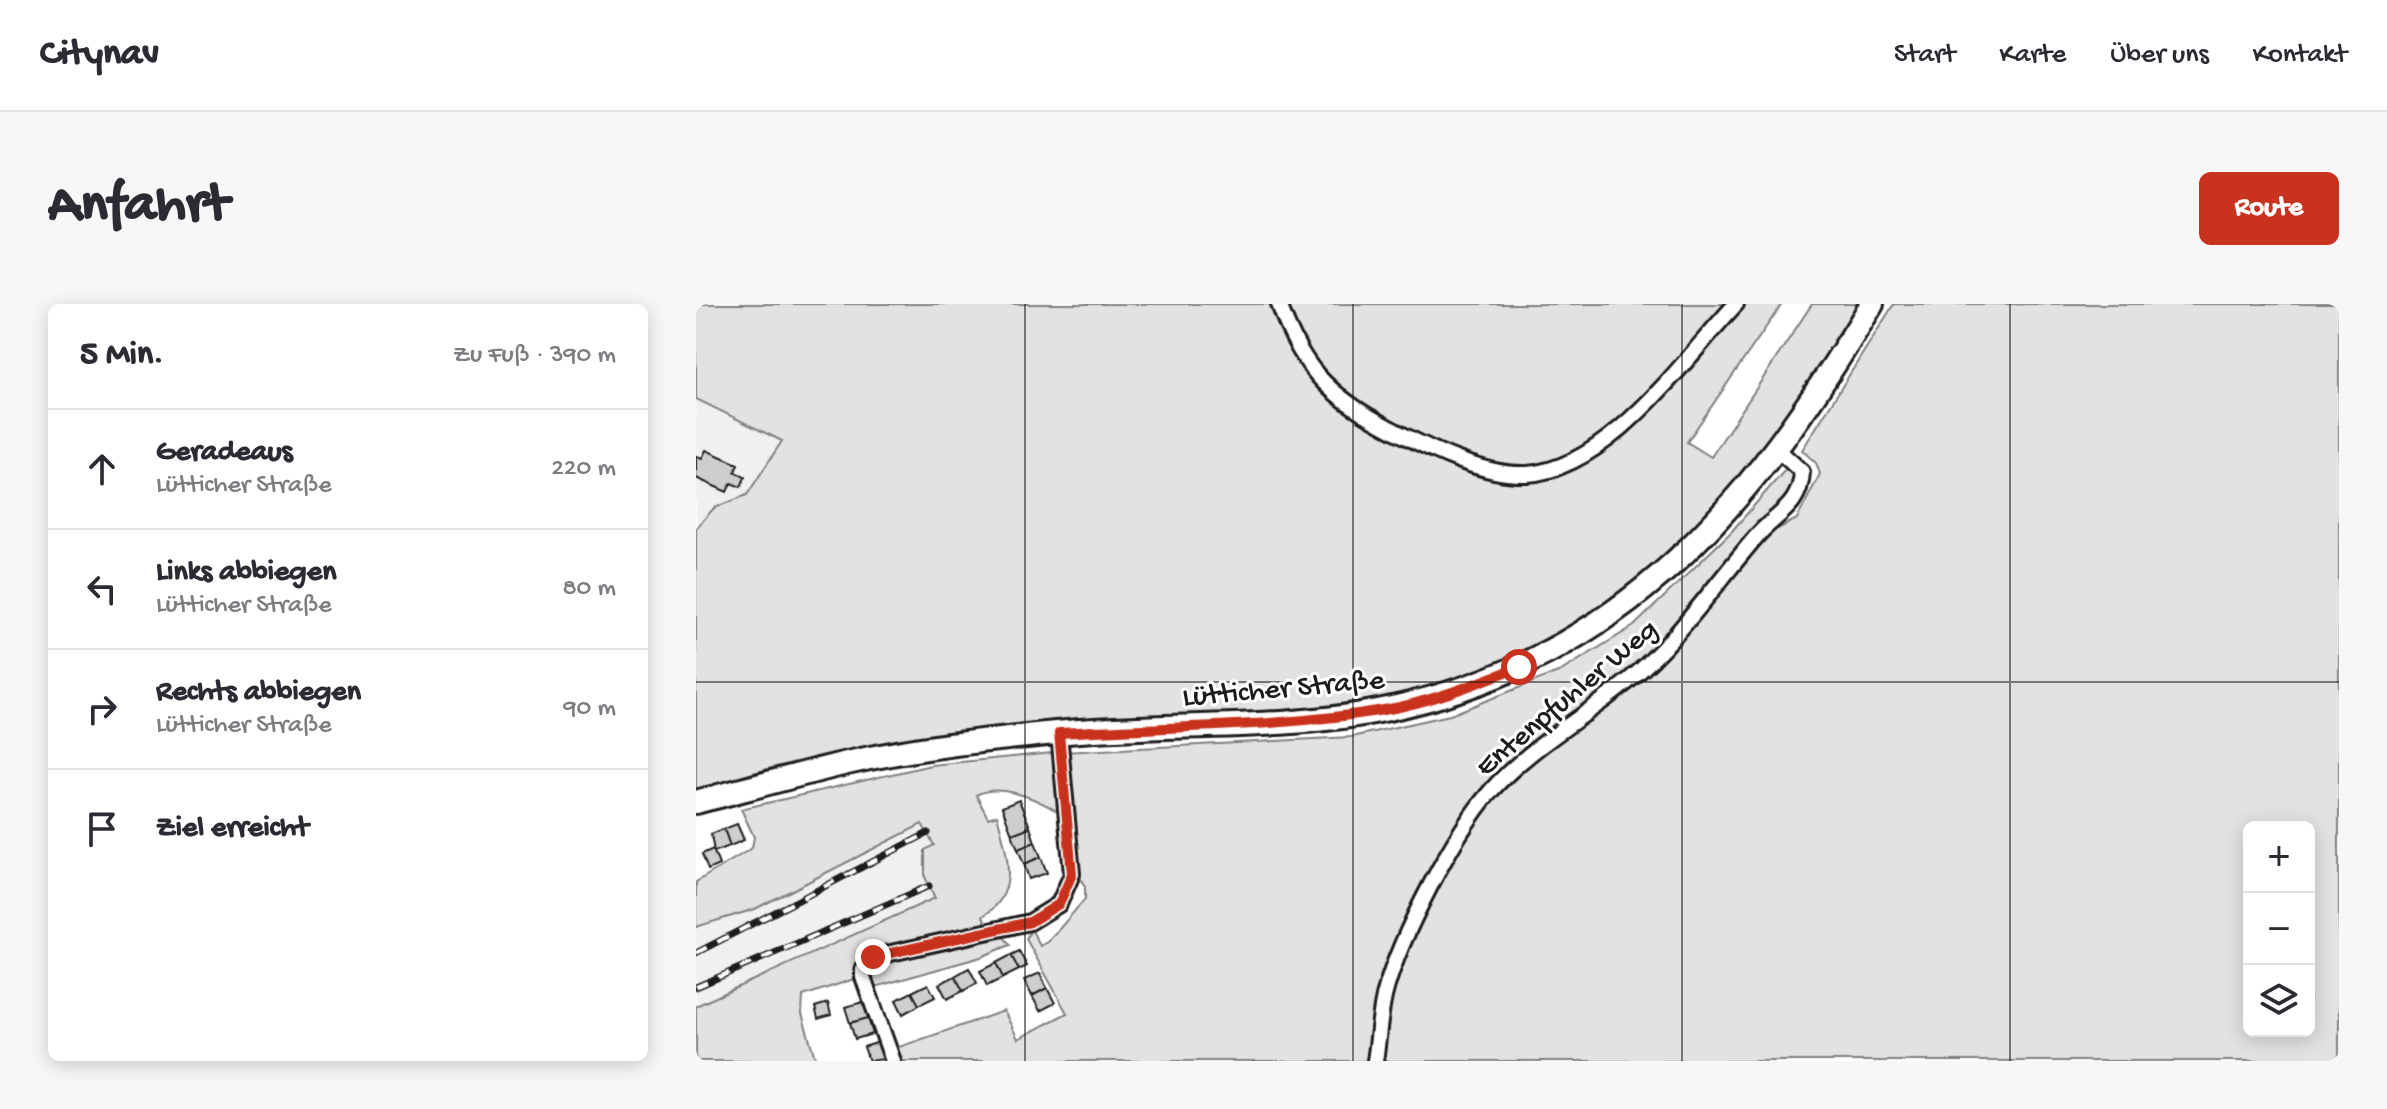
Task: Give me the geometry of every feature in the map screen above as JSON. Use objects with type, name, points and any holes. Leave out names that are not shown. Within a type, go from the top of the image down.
[{"type":"main road","name":"Lütticher Straße","points":[[696,802],[849,762],[942,746],[1059,733],[1320,718],[1386,709],[1449,693],[1519,667],[1574,639],[1670,568],[1724,515],[1778,450],[1821,389],[1872,304]]},
{"type":"street","points":[[1279,304],[1300,356],[1317,378],[1353,409],[1405,436],[1474,464],[1526,474],[1553,469],[1617,429],[1736,304]]},
{"type":"street","name":"Entenpfuhler Weg","points":[[1375,1061],[1385,993],[1396,958],[1476,808],[1517,765],[1629,681],[1679,633],[1762,529],[1792,504],[1799,495],[1802,472],[1778,450]]},
{"type":"street","points":[[893,1061],[865,984],[863,970],[866,963],[873,957],[899,950],[1030,922],[1059,904],[1067,891],[1072,874],[1070,831],[1059,733]]},
{"type":"shaded area","points":[[696,304],[1782,304],[1687,442],[1711,457],[1812,304],[1859,304],[1775,432],[1727,491],[1674,546],[1617,594],[1554,635],[1485,668],[1411,692],[1332,705],[1252,712],[1091,718],[941,733],[842,751],[696,790],[696,528],[714,508],[747,495],[782,441],[696,399]]},
{"type":"shaded area","points":[[1894,304],[2339,304],[2339,1061],[897,1061],[893,1049],[1004,1011],[1018,1039],[1067,1013],[1026,939],[1031,929],[1040,946],[1048,942],[1085,899],[1085,887],[1078,873],[1075,809],[1058,812],[1029,797],[996,791],[976,795],[988,818],[997,815],[1007,857],[1007,883],[995,907],[983,916],[988,928],[1001,933],[1010,945],[981,957],[864,990],[860,977],[803,996],[802,1014],[816,1061],[696,1061],[696,1006],[935,898],[925,877],[925,850],[934,845],[922,824],[755,909],[696,927],[696,882],[752,848],[754,837],[741,809],[931,765],[1062,752],[1351,737],[1450,715],[1561,671],[1634,626],[1731,532],[1785,470],[1791,472],[1795,484],[1789,498],[1757,522],[1778,529],[1797,519],[1820,474],[1816,463],[1802,450]]},
{"type":"shaded area","points":[[696,399],[782,440],[747,495],[714,508],[696,528]]},
{"type":"shaded area","points":[[922,824],[934,845],[927,853],[925,877],[935,898],[696,1006],[696,927],[755,909]]},
{"type":"building","points":[[706,450],[738,464],[735,472],[745,477],[741,487],[731,483],[727,492],[696,478],[696,456],[702,458]]},
{"type":"building","points":[[1019,800],[1030,827],[1012,834],[1002,807]]},
{"type":"building","points":[[737,824],[744,840],[730,846],[724,829]]},
{"type":"building","points":[[1030,827],[1035,842],[1018,849],[1012,834]]},
{"type":"building","points":[[724,829],[730,846],[714,852],[711,834]]},
{"type":"building","points":[[1035,842],[1041,857],[1024,864],[1018,849]]},
{"type":"building","points":[[713,849],[719,865],[708,870],[702,854]]},
{"type":"building","points":[[1041,857],[1047,873],[1029,879],[1024,864]]},
{"type":"building","points":[[1019,951],[1027,966],[1019,970],[1011,955]]},
{"type":"building","points":[[1011,955],[1019,970],[1003,978],[996,963]]},
{"type":"building","points":[[996,963],[1003,978],[987,986],[980,971]]},
{"type":"building","points":[[969,968],[977,983],[963,991],[955,976]]},
{"type":"building","points":[[1040,973],[1047,988],[1032,996],[1024,980]]},
{"type":"building","points":[[955,976],[963,991],[947,999],[939,984]]},
{"type":"building","points":[[928,984],[935,997],[919,1005],[912,992]]},
{"type":"building","points":[[1047,988],[1055,1003],[1040,1011],[1032,996]]},
{"type":"building","points":[[912,992],[919,1005],[903,1014],[896,1000]]},
{"type":"building","points":[[863,1002],[868,1018],[850,1023],[845,1007]]},
{"type":"building","points":[[828,1003],[831,1015],[818,1019],[815,1007]]},
{"type":"building","points":[[868,1018],[873,1034],[855,1039],[850,1023]]},
{"type":"building","points":[[879,1042],[885,1059],[869,1061],[864,1047]]},
{"type":"railway","points":[[696,953],[928,833]]},
{"type":"railway","points":[[696,987],[929,886]]},
{"type":"route","points":[[873,957],[1030,922],[1059,904],[1072,874],[1059,733],[1320,718],[1386,709],[1449,693],[1519,667]]}]
